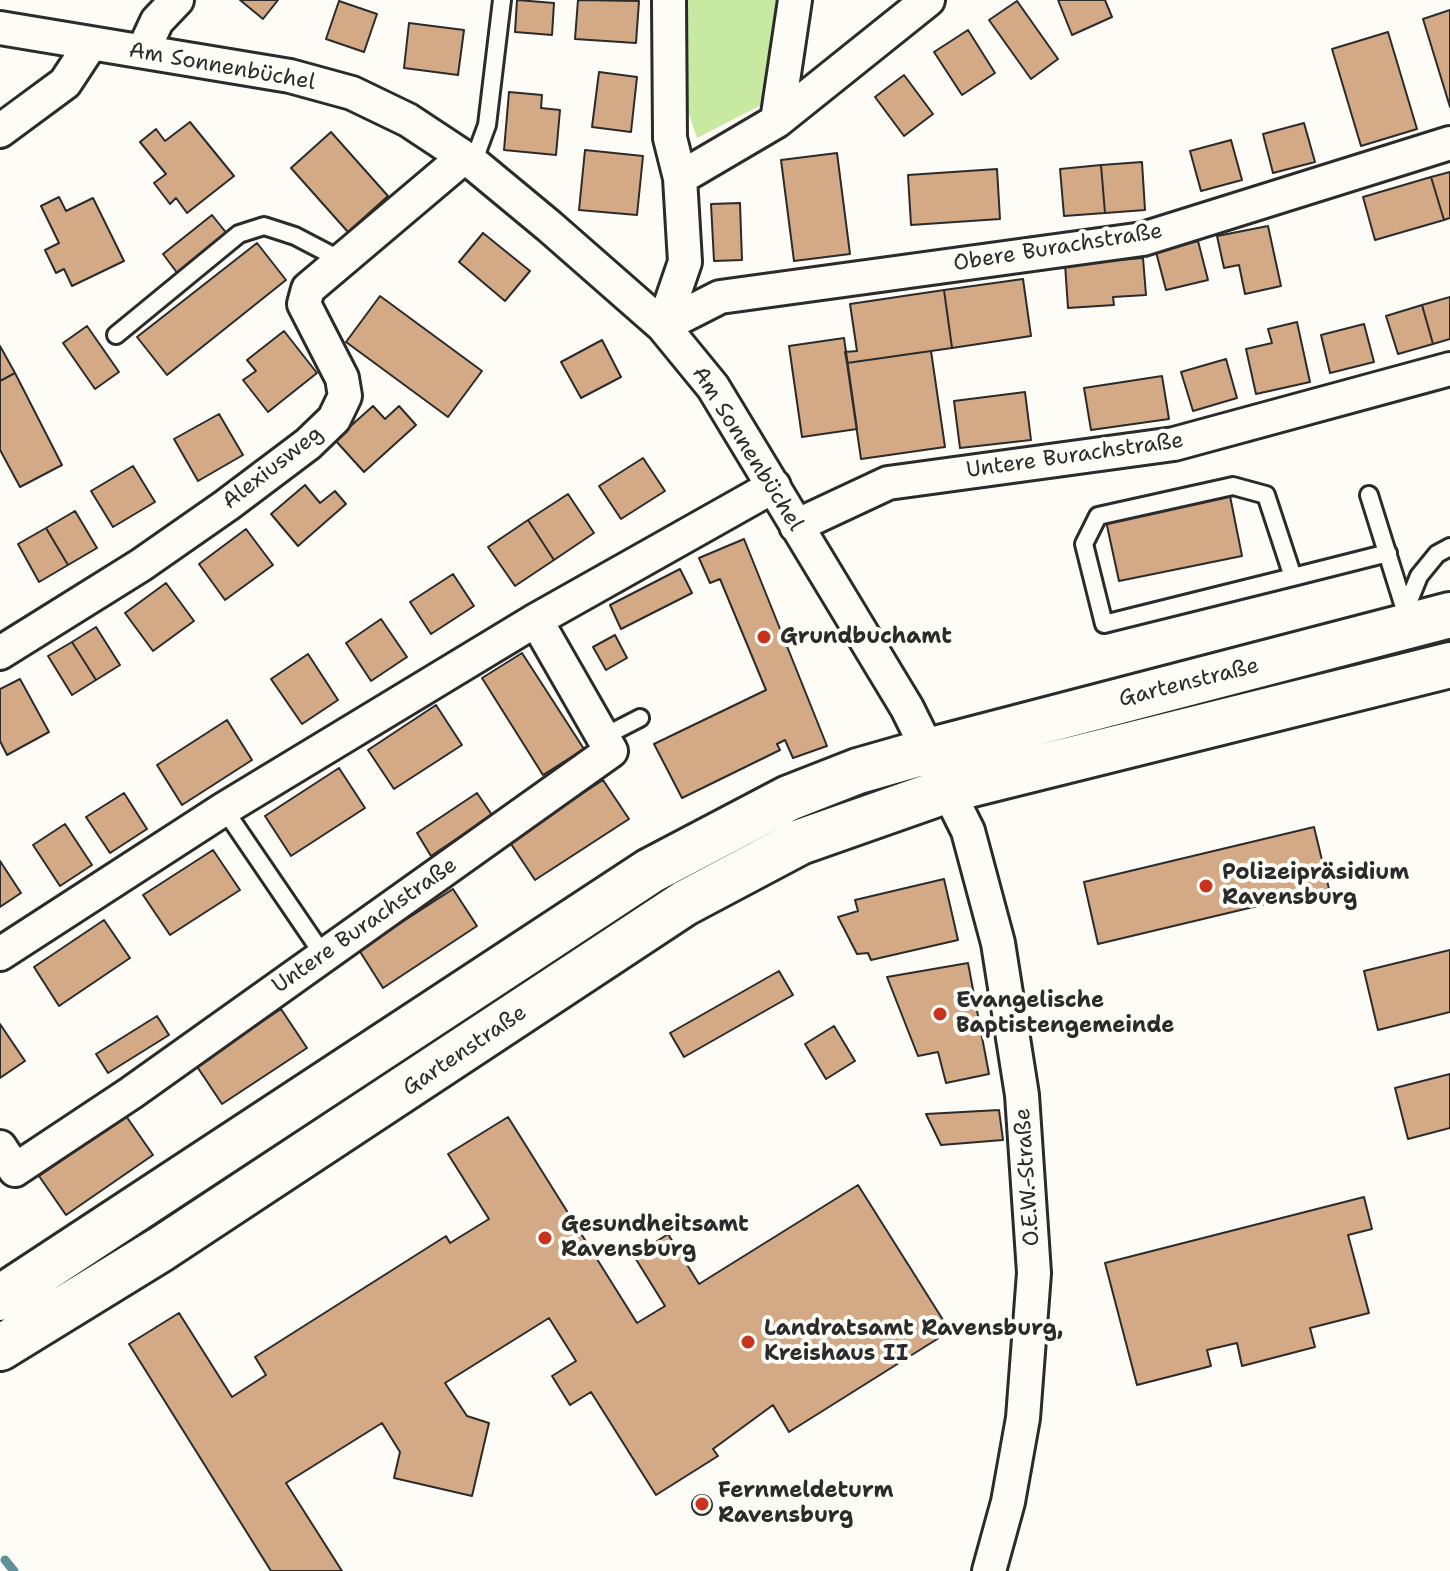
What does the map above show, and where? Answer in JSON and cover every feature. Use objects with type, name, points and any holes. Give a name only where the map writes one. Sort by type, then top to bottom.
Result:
[{"type":"main road","name":"Gartenstraße","points":[[0,1348],[161,1249],[490,1002],[650,871],[705,840],[803,793],[858,771],[1422,617]]},
{"type":"main road","name":"Gartenstraße","points":[[0,1298],[490,1002],[616,948],[710,890],[800,842],[948,790],[1450,665]]},
{"type":"street","points":[[143,51],[157,21],[177,0]]},
{"type":"street","points":[[663,326],[685,262],[680,178],[670,138],[669,0]]},
{"type":"street","points":[[777,121],[795,0]]},
{"type":"street","points":[[680,178],[777,121],[928,0]]},
{"type":"street","name":"Am Sonnenbüchel","points":[[0,28],[290,76],[352,93],[408,120],[468,160],[663,326],[713,387],[907,708],[928,751]]},
{"type":"street","points":[[0,131],[65,83],[90,45]]},
{"type":"street","name":"Obere Burachstraße","points":[[663,326],[720,297],[1143,239],[1450,143]]},
{"type":"street","name":"Alexiusweg","points":[[0,653],[141,565],[227,505],[308,444],[334,419],[345,396],[342,378],[304,304],[308,289],[468,160]]},
{"type":"street","name":"Untere Burachstraße","points":[[796,526],[888,483],[1174,444],[1450,369]]},
{"type":"street","points":[[0,954],[224,809],[536,620],[774,486]]},
{"type":"street","points":[[536,620],[603,737]]},
{"type":"street","name":"Untere Burachstraße","points":[[0,1147],[15,1170],[131,1093],[611,751],[603,737]]},
{"type":"street","points":[[928,751],[948,790]]},
{"type":"street","name":"O.E.W.-Straße","points":[[948,790],[968,831],[998,943],[1022,1095],[1030,1188],[1034,1273],[1029,1371],[1008,1502],[989,1571]]},
{"type":"lane","points":[[468,160],[487,125],[502,0]]},
{"type":"lane","points":[[116,335],[239,234],[264,226],[295,236],[341,260]]},
{"type":"lane","points":[[1293,577],[1266,495],[1233,486],[1098,516],[1084,544],[1104,624],[1293,577],[1388,553]]},
{"type":"lane","points":[[1369,495],[1388,553],[1422,617]]},
{"type":"lane","points":[[1422,617],[1419,576],[1437,554],[1450,547]]},
{"type":"lane","points":[[603,737],[640,718]]},
{"type":"lane","points":[[224,809],[324,956]]},
{"type":"green space","points":[[686,0],[776,0],[765,103],[697,138],[685,103]]},
{"type":"building","points":[[240,0],[278,0],[263,19]]},
{"type":"building","points":[[517,0],[554,3],[552,35],[515,32]]},
{"type":"building","points":[[578,0],[639,1],[636,43],[575,39]]},
{"type":"building","points":[[1058,0],[1105,0],[1112,17],[1072,35]]},
{"type":"building","points":[[339,1],[377,14],[364,52],[326,39]]},
{"type":"building","points":[[1017,1],[1058,59],[1031,79],[989,20]]},
{"type":"building","points":[[1450,10],[1450,107],[1423,19]]},
{"type":"building","points":[[409,23],[464,30],[458,75],[404,68]]},
{"type":"building","points":[[968,30],[995,73],[962,95],[934,52]]},
{"type":"building","points":[[1388,32],[1417,129],[1361,146],[1332,49]]},
{"type":"building","points":[[599,72],[637,77],[631,132],[592,127]]},
{"type":"building","points":[[904,75],[933,114],[904,136],[875,97]]},
{"type":"building","points":[[509,92],[542,95],[541,108],[560,110],[556,155],[504,150]]},
{"type":"building","points":[[190,122],[234,176],[187,213],[176,198],[170,204],[154,183],[166,174],[140,142],[156,129],[165,141]]},
{"type":"building","points":[[1304,123],[1315,162],[1273,173],[1263,134]]},
{"type":"building","points":[[331,132],[388,196],[348,232],[291,168]]},
{"type":"building","points":[[1231,140],[1242,180],[1201,191],[1190,151]]},
{"type":"building","points":[[585,150],[643,156],[637,215],[579,210]]},
{"type":"building","points":[[837,153],[850,254],[794,261],[781,160]]},
{"type":"building","points":[[1142,162],[1145,210],[1105,213],[1101,165]]},
{"type":"building","points":[[1101,165],[1105,213],[1064,216],[1060,169]]},
{"type":"building","points":[[997,169],[1000,219],[911,225],[908,175]]},
{"type":"building","points":[[1450,172],[1450,218],[1444,220],[1431,177]]},
{"type":"building","points":[[1431,177],[1444,220],[1375,240],[1363,197]]},
{"type":"building","points":[[59,197],[66,211],[93,198],[124,261],[72,286],[64,269],[56,273],[45,250],[59,243],[41,206]]},
{"type":"building","points":[[740,203],[742,260],[714,261],[711,204]]},
{"type":"building","points":[[212,215],[228,235],[178,274],[163,254]]},
{"type":"building","points":[[1268,226],[1281,286],[1245,294],[1239,265],[1224,268],[1217,236]]},
{"type":"building","points":[[483,233],[530,271],[505,301],[459,262]]},
{"type":"building","points":[[1198,241],[1208,280],[1166,290],[1156,252]]},
{"type":"building","points":[[257,243],[286,280],[167,375],[137,337]]},
{"type":"building","points":[[1143,258],[1146,295],[1113,297],[1114,305],[1068,308],[1065,264]]},
{"type":"building","points":[[1023,279],[1031,336],[952,348],[944,290]]},
{"type":"building","points":[[944,290],[952,348],[847,363],[845,352],[857,351],[850,304]]},
{"type":"building","points":[[380,296],[482,371],[448,417],[346,342]]},
{"type":"building","points":[[1450,297],[1450,339],[1433,344],[1422,305]]},
{"type":"building","points":[[1422,305],[1433,344],[1398,354],[1386,316]]},
{"type":"building","points":[[1297,322],[1310,382],[1256,394],[1246,349],[1272,343],[1268,329]]},
{"type":"building","points":[[1364,324],[1374,362],[1330,373],[1321,335]]},
{"type":"building","points":[[87,326],[119,372],[95,389],[63,343]]},
{"type":"building","points":[[284,331],[317,373],[268,412],[243,380],[256,371],[247,360]]},
{"type":"building","points":[[844,338],[857,429],[802,437],[789,346]]},
{"type":"building","points":[[602,340],[621,377],[581,398],[561,362]]},
{"type":"building","points":[[0,346],[15,373],[0,381]]},
{"type":"building","points":[[931,351],[945,447],[861,459],[847,363]]},
{"type":"building","points":[[1226,359],[1237,398],[1193,411],[1181,372]]},
{"type":"building","points":[[15,373],[62,465],[20,487],[0,450],[0,381]]},
{"type":"building","points":[[1162,376],[1169,419],[1091,430],[1084,388]]},
{"type":"building","points":[[1025,392],[1031,440],[960,448],[954,401]]},
{"type":"building","points":[[373,406],[385,419],[399,406],[416,425],[364,472],[335,440]]},
{"type":"building","points":[[219,414],[243,455],[198,481],[174,439]]},
{"type":"building","points":[[643,458],[665,491],[621,519],[599,486]]},
{"type":"building","points":[[133,466],[155,502],[113,527],[91,491]]},
{"type":"building","points":[[305,485],[320,503],[335,491],[346,504],[298,546],[271,514]]},
{"type":"building","points":[[568,494],[594,533],[554,560],[528,520]]},
{"type":"building","points":[[1230,496],[1242,556],[1119,581],[1106,521]]},
{"type":"building","points":[[75,511],[97,548],[68,565],[46,528]]},
{"type":"building","points":[[528,520],[554,560],[515,586],[488,547]]},
{"type":"building","points":[[46,528],[68,565],[39,582],[18,544]]},
{"type":"building","points":[[246,529],[273,565],[225,600],[199,564]]},
{"type":"building","name":"Grundbuchamt","points":[[744,539],[827,746],[793,758],[785,740],[777,744],[780,750],[682,798],[654,744],[766,690],[720,579],[710,583],[699,558]]},
{"type":"building","points":[[680,569],[692,593],[621,629],[610,605]]},
{"type":"building","points":[[453,574],[474,606],[431,634],[410,602]]},
{"type":"building","points":[[166,583],[194,621],[153,651],[125,613]]},
{"type":"building","points":[[381,619],[407,657],[371,681],[346,643]]},
{"type":"building","points":[[96,627],[120,665],[96,680],[72,642]]},
{"type":"building","points":[[615,635],[627,658],[606,670],[593,647]]},
{"type":"building","points":[[72,642],[96,680],[72,695],[48,656]]},
{"type":"building","points":[[522,653],[584,749],[543,775],[482,678]]},
{"type":"building","points":[[308,654],[338,700],[302,724],[271,679]]},
{"type":"building","points":[[20,679],[49,732],[7,755],[0,741],[0,689]]},
{"type":"building","points":[[436,705],[462,745],[394,789],[368,750]]},
{"type":"building","points":[[227,720],[252,760],[182,805],[157,765]]},
{"type":"building","points":[[339,768],[365,808],[291,856],[265,816]]},
{"type":"building","points":[[603,780],[629,819],[535,880],[509,841]]},
{"type":"building","points":[[124,793],[147,829],[110,853],[86,817]]},
{"type":"building","points":[[477,793],[492,815],[431,856],[417,833]]},
{"type":"building","points":[[65,824],[92,865],[60,886],[33,845]]},
{"type":"building","name":"Polizeipräsidium Ravensburg","points":[[1314,827],[1329,889],[1098,944],[1084,882]]},
{"type":"building","points":[[213,850],[240,890],[170,935],[143,895]]},
{"type":"building","points":[[0,861],[21,893],[0,907]]},
{"type":"building","points":[[944,879],[958,940],[871,960],[868,953],[857,954],[838,917],[858,911],[855,900]]},
{"type":"building","points":[[453,889],[477,926],[383,988],[359,950]]},
{"type":"building","points":[[104,920],[130,958],[59,1006],[34,967]]},
{"type":"building","points":[[1450,950],[1450,1012],[1378,1030],[1364,971]]},
{"type":"building","name":"Evangelische Baptistengemeinde","points":[[968,963],[989,1074],[946,1083],[938,1052],[918,1056],[887,977]]},
{"type":"building","points":[[779,971],[793,995],[684,1057],[670,1033]]},
{"type":"building","points":[[281,1009],[307,1048],[222,1104],[196,1065]]},
{"type":"building","points":[[157,1016],[169,1035],[108,1073],[96,1054]]},
{"type":"building","points":[[0,1024],[25,1061],[0,1078]]},
{"type":"building","points":[[834,1026],[855,1061],[826,1079],[805,1044]]},
{"type":"building","points":[[1450,1074],[1450,1128],[1408,1139],[1395,1088]]},
{"type":"building","points":[[999,1110],[1003,1140],[941,1145],[926,1114]]},
{"type":"building","points":[[126,1116],[153,1155],[66,1215],[39,1176]]},
{"type":"building","name":"Landratsamt Ravensburg, Kreishaus II","points":[[508,1117],[637,1323],[665,1306],[634,1256],[668,1234],[699,1284],[858,1185],[950,1331],[789,1432],[773,1405],[713,1449],[718,1456],[656,1495],[591,1392],[570,1405],[552,1376],[576,1361],[549,1318],[445,1383],[467,1416],[489,1423],[472,1496],[394,1478],[400,1452],[382,1423],[286,1483],[342,1571],[271,1571],[129,1344],[179,1313],[232,1397],[266,1375],[255,1357],[446,1236],[450,1243],[489,1219],[448,1154]]},
{"type":"building","points":[[1364,1197],[1372,1229],[1348,1235],[1369,1313],[1310,1328],[1315,1347],[1242,1366],[1237,1343],[1207,1350],[1211,1366],[1137,1385],[1105,1263]]},
{"type":"building","name":"Fernmeldeturm Ravensburg","points":[[702,1495],[709,1498],[712,1505],[709,1512],[702,1515],[695,1512],[692,1505],[695,1498]]},
{"type":"waterway","points":[[5,1560],[14,1571]]},
{"type":"place","name":"Grundbuchamt","points":[[764,637]]},
{"type":"place","name":"Polizeipräsidium Ravensburg","points":[[1206,886]]},
{"type":"place","name":"Evangelische Baptistengemeinde","points":[[940,1014]]},
{"type":"place","name":"Gesundheitsamt Ravensburg","points":[[545,1238]]},
{"type":"place","name":"Landratsamt Ravensburg, Kreishaus II","points":[[748,1342]]},
{"type":"place","name":"Fernmeldeturm Ravensburg","points":[[702,1504]]}]
